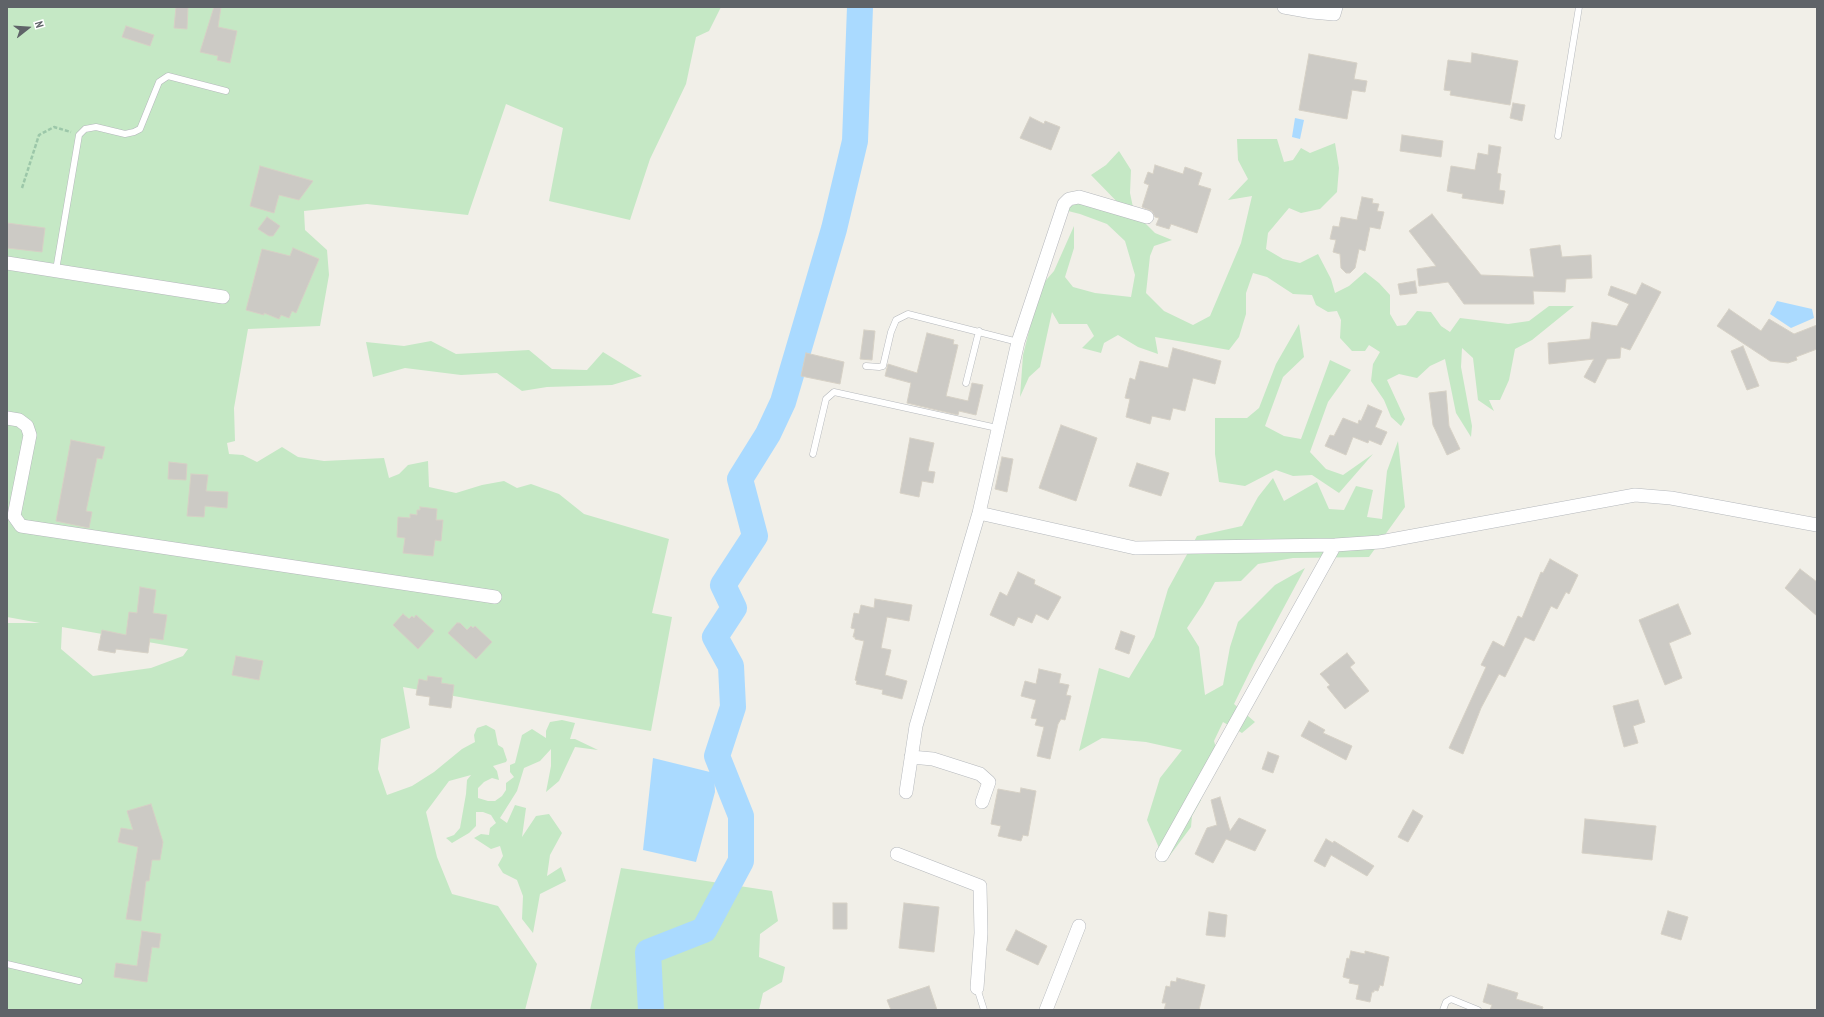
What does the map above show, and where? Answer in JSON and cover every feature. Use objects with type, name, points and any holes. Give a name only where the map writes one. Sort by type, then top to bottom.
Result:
[{"type":"street","points":[[1284,7],[1334,14],[1336,7]]},
{"type":"street","points":[[906,792],[916,726],[979,513],[997,428],[1018,342],[1064,204],[1069,199],[1079,197],[1148,217]]},
{"type":"street","points":[[7,263],[223,297]]},
{"type":"street","points":[[7,418],[19,420],[27,426],[30,434],[14,516],[21,526],[495,597]]},
{"type":"street","points":[[979,513],[1135,548],[1334,545],[1380,542],[1635,496],[1671,498],[1817,525]]},
{"type":"street","points":[[1162,855],[1334,545]]},
{"type":"street","points":[[911,757],[933,759],[980,774],[989,782],[982,802]]},
{"type":"street","points":[[897,854],[980,886],[981,933],[977,988]]},
{"type":"street","points":[[1046,1010],[1079,926]]},
{"type":"lane","points":[[1558,136],[1579,7]]},
{"type":"lane","points":[[56,270],[79,135],[85,129],[96,127],[125,134],[140,129],[159,82],[168,76],[226,91]]},
{"type":"lane","points":[[866,366],[883,366],[891,332],[896,320],[908,314],[1018,342]]},
{"type":"lane","points":[[966,383],[979,331]]},
{"type":"lane","points":[[813,454],[826,399],[834,392],[997,428]]},
{"type":"lane","points":[[7,964],[79,981]]},
{"type":"lane","points":[[977,988],[984,1010]]},
{"type":"lane","points":[[1443,1010],[1446,1002],[1451,1000],[1478,1010]]},
{"type":"path","points":[[22,188],[39,135],[54,127],[79,135]]},
{"type":"green space","points":[[7,7],[721,7],[709,31],[696,37],[686,84],[650,159],[630,220],[549,201],[563,128],[506,104],[468,215],[367,204],[304,211],[305,230],[327,250],[329,275],[320,326],[248,329],[234,408],[235,441],[227,443],[229,454],[243,455],[257,462],[282,447],[298,457],[324,461],[384,458],[389,478],[399,474],[408,465],[428,461],[429,487],[456,493],[482,485],[504,481],[517,488],[531,484],[559,494],[584,514],[669,539],[652,613],[672,617],[651,731],[403,687],[410,728],[381,739],[378,769],[387,795],[412,786],[434,772],[462,749],[475,742],[474,735],[477,728],[486,725],[495,730],[498,745],[503,748],[507,760],[506,762],[493,766],[497,771],[499,780],[492,778],[484,782],[478,788],[478,798],[488,801],[495,801],[502,796],[506,790],[506,783],[514,777],[510,772],[510,765],[515,763],[522,735],[532,729],[546,738],[546,731],[550,722],[562,720],[575,723],[570,739],[575,739],[598,750],[575,747],[559,781],[546,792],[551,766],[551,749],[540,761],[524,768],[517,791],[500,818],[507,823],[515,805],[526,808],[522,837],[536,816],[549,814],[562,833],[550,855],[547,876],[561,867],[566,881],[540,894],[533,933],[522,919],[523,896],[517,880],[503,873],[498,865],[503,856],[500,846],[491,849],[474,838],[481,834],[489,835],[490,828],[496,823],[491,815],[483,812],[476,812],[476,826],[469,833],[452,843],[446,838],[454,835],[460,828],[467,780],[471,775],[449,781],[426,812],[437,857],[452,894],[498,906],[537,964],[525,1010],[7,1010],[7,623],[40,623],[7,617]],"holes":[[[62,627],[188,649],[183,656],[151,668],[93,676],[61,649]]]},
{"type":"green space","points":[[1237,139],[1277,139],[1284,162],[1293,160],[1301,148],[1310,153],[1335,143],[1339,168],[1337,192],[1320,209],[1301,213],[1289,208],[1268,233],[1266,249],[1283,259],[1300,263],[1318,254],[1331,279],[1335,293],[1349,286],[1365,272],[1379,283],[1390,295],[1390,314],[1397,326],[1406,325],[1417,311],[1431,312],[1441,326],[1450,332],[1460,318],[1508,324],[1529,321],[1549,306],[1574,306],[1532,340],[1515,349],[1509,380],[1500,400],[1489,400],[1494,411],[1478,400],[1473,358],[1462,348],[1461,367],[1472,426],[1471,437],[1456,413],[1445,359],[1430,366],[1417,378],[1399,374],[1387,380],[1405,419],[1401,426],[1391,417],[1384,400],[1371,381],[1373,364],[1380,352],[1369,345],[1365,351],[1352,351],[1340,338],[1341,320],[1337,311],[1328,312],[1316,305],[1312,295],[1293,294],[1267,277],[1253,273],[1246,293],[1246,314],[1239,337],[1229,350],[1155,337],[1158,354],[1138,347],[1118,335],[1104,343],[1101,353],[1082,348],[1094,336],[1087,324],[1059,324],[1052,312],[1040,367],[1029,377],[1020,397],[1023,355],[1040,287],[1054,271],[1074,226],[1074,248],[1065,277],[1073,287],[1095,293],[1131,297],[1135,275],[1125,241],[1107,224],[1064,210],[1086,198],[1126,211],[1091,175],[1106,165],[1119,151],[1131,170],[1130,193],[1134,212],[1155,233],[1172,240],[1154,246],[1150,256],[1146,293],[1164,311],[1193,325],[1210,316],[1241,243],[1252,196],[1228,200],[1248,179],[1238,160]]},
{"type":"green space","points":[[1299,324],[1304,357],[1283,377],[1265,426],[1284,436],[1301,439],[1330,360],[1351,370],[1328,402],[1310,452],[1326,469],[1343,475],[1373,454],[1339,493],[1312,475],[1293,476],[1276,470],[1245,486],[1219,482],[1215,454],[1215,418],[1247,418],[1259,408],[1276,364]]},
{"type":"green space","points":[[431,341],[456,354],[529,350],[552,369],[587,370],[603,352],[642,376],[612,385],[547,387],[522,391],[497,373],[461,375],[405,368],[373,377],[366,342],[404,346]]},
{"type":"green space","points":[[1398,441],[1405,507],[1369,557],[1293,558],[1258,564],[1241,581],[1215,582],[1187,628],[1199,647],[1205,695],[1223,685],[1230,647],[1238,622],[1275,585],[1305,568],[1254,663],[1234,704],[1255,722],[1242,733],[1223,722],[1214,741],[1220,762],[1201,774],[1201,800],[1192,816],[1191,827],[1165,862],[1147,820],[1160,778],[1182,750],[1146,742],[1102,738],[1079,751],[1099,668],[1129,678],[1154,637],[1168,589],[1197,536],[1242,526],[1258,497],[1273,478],[1284,501],[1317,482],[1329,509],[1344,510],[1356,486],[1373,490],[1367,517],[1382,519],[1387,471]]},
{"type":"green space","points":[[621,868],[772,891],[778,921],[760,934],[759,957],[785,967],[782,982],[763,993],[759,1010],[590,1010]]},
{"type":"water","points":[[1295,118],[1304,120],[1300,139],[1292,137]]},
{"type":"water","points":[[1777,301],[1812,309],[1814,318],[1791,328],[1770,314]]},
{"type":"water","points":[[653,758],[714,773],[715,792],[696,862],[643,850]]},
{"type":"building","points":[[176,7],[188,7],[187,29],[174,28]]},
{"type":"building","points":[[214,7],[221,7],[218,27],[237,31],[230,63],[217,60],[218,56],[200,52]]},
{"type":"building","points":[[126,26],[154,35],[150,46],[122,37]]},
{"type":"building","points":[[1472,53],[1518,61],[1510,105],[1450,95],[1451,91],[1444,90],[1448,60],[1471,63]]},
{"type":"building","points":[[1309,54],[1357,63],[1354,79],[1367,81],[1365,92],[1352,90],[1347,119],[1299,110]]},
{"type":"building","points":[[1513,103],[1525,105],[1522,121],[1510,118]]},
{"type":"building","points":[[1030,117],[1044,124],[1045,121],[1060,127],[1051,150],[1020,138]]},
{"type":"building","points":[[1402,135],[1443,141],[1441,157],[1400,151]]},
{"type":"building","points":[[1489,145],[1501,147],[1497,173],[1501,174],[1499,190],[1505,191],[1503,204],[1462,198],[1463,194],[1447,191],[1451,166],[1475,170],[1478,153],[1488,155]]},
{"type":"building","points":[[1155,165],[1183,174],[1185,167],[1202,173],[1198,185],[1211,189],[1197,233],[1171,224],[1169,229],[1156,225],[1159,218],[1155,217],[1152,211],[1142,207],[1149,185],[1144,183],[1148,172],[1153,174]]},
{"type":"building","points":[[260,166],[313,181],[299,200],[279,195],[274,213],[250,206]]},
{"type":"building","points":[[1362,197],[1373,199],[1372,203],[1379,204],[1377,211],[1384,212],[1380,229],[1370,227],[1365,251],[1359,249],[1355,268],[1350,273],[1346,273],[1341,268],[1340,254],[1333,252],[1336,240],[1330,239],[1333,226],[1339,227],[1341,217],[1357,220]]},
{"type":"building","points":[[1432,214],[1481,275],[1534,277],[1530,249],[1560,245],[1562,257],[1591,255],[1592,278],[1566,279],[1565,292],[1533,291],[1534,304],[1464,304],[1448,282],[1419,286],[1417,269],[1436,266],[1409,231]]},
{"type":"building","points":[[267,217],[280,226],[273,236],[269,236],[258,229]]},
{"type":"building","points":[[7,223],[45,228],[42,252],[7,248]]},
{"type":"building","points":[[293,248],[319,259],[296,313],[292,311],[289,318],[281,315],[279,319],[264,313],[264,315],[246,310],[262,249],[290,256]]},
{"type":"building","points":[[1415,281],[1417,293],[1400,295],[1398,284]]},
{"type":"building","points":[[1642,283],[1661,292],[1630,350],[1621,347],[1620,358],[1607,359],[1595,383],[1584,377],[1594,359],[1549,364],[1548,343],[1590,339],[1592,322],[1617,326],[1629,304],[1608,295],[1611,286],[1636,295]]},
{"type":"building","points":[[1729,309],[1761,331],[1769,319],[1794,334],[1817,325],[1817,349],[1796,357],[1797,360],[1788,363],[1770,361],[1717,326]]},
{"type":"building","points":[[864,330],[875,331],[872,360],[860,359]]},
{"type":"building","points":[[927,333],[954,340],[953,344],[958,345],[946,396],[968,401],[972,383],[983,385],[976,415],[959,411],[958,415],[907,403],[911,383],[885,376],[888,364],[917,373]]},
{"type":"building","points":[[1743,346],[1759,386],[1747,390],[1731,351]]},
{"type":"building","points":[[1173,348],[1221,361],[1215,384],[1193,378],[1185,411],[1173,408],[1170,420],[1152,416],[1150,424],[1126,417],[1130,399],[1125,398],[1130,378],[1135,380],[1140,361],[1168,368]]},
{"type":"building","points":[[806,353],[844,362],[840,384],[801,376]]},
{"type":"building","points":[[1446,391],[1449,426],[1460,449],[1447,455],[1433,425],[1429,393]]},
{"type":"building","points":[[1368,405],[1382,411],[1375,427],[1387,432],[1381,445],[1369,440],[1368,443],[1353,437],[1346,455],[1325,446],[1330,435],[1334,436],[1343,418],[1358,424],[1359,420],[1361,421]]},
{"type":"building","points":[[1061,425],[1097,438],[1076,501],[1039,488]]},
{"type":"building","points":[[910,438],[934,443],[928,471],[935,472],[933,483],[922,481],[919,497],[900,493]]},
{"type":"building","points":[[71,440],[105,447],[102,459],[97,458],[86,511],[92,512],[89,528],[56,521]]},
{"type":"building","points":[[1002,457],[1013,459],[1007,492],[995,489]]},
{"type":"building","points":[[169,462],[187,464],[186,480],[168,479]]},
{"type":"building","points":[[1137,463],[1169,473],[1161,496],[1129,486]]},
{"type":"building","points":[[191,474],[208,475],[206,491],[228,492],[227,508],[205,506],[204,517],[187,516]]},
{"type":"building","points":[[420,507],[437,509],[436,520],[443,520],[441,541],[435,540],[433,556],[403,553],[405,538],[397,537],[398,517],[410,518],[410,514],[417,515],[417,510],[420,510]]},
{"type":"building","points":[[1550,559],[1578,575],[1569,594],[1566,592],[1557,609],[1551,606],[1534,641],[1525,637],[1505,677],[1499,674],[1481,708],[1463,754],[1449,748],[1486,667],[1481,665],[1493,641],[1504,647],[1518,616],[1522,618],[1541,572],[1543,573]]},
{"type":"building","points":[[1800,569],[1817,582],[1817,616],[1785,588]]},
{"type":"building","points":[[1018,572],[1035,580],[1034,584],[1061,597],[1048,620],[1036,614],[1032,623],[1018,617],[1014,626],[990,615],[1000,592],[1007,596]]},
{"type":"building","points":[[140,587],[156,590],[153,613],[167,615],[163,640],[150,638],[148,653],[116,649],[115,653],[98,650],[102,630],[126,635],[129,612],[137,613]]},
{"type":"building","points":[[875,599],[912,605],[909,621],[887,617],[881,648],[891,650],[885,675],[907,681],[902,699],[882,694],[883,690],[856,684],[857,681],[855,680],[864,641],[853,637],[855,629],[851,628],[854,613],[859,614],[861,605],[874,608]]},
{"type":"building","points":[[1678,604],[1691,634],[1669,643],[1682,678],[1665,685],[1639,620]]},
{"type":"building","points":[[403,614],[409,619],[412,616],[414,618],[416,615],[434,631],[418,649],[393,625]]},
{"type":"building","points":[[457,623],[460,623],[467,630],[471,626],[473,628],[475,626],[492,642],[476,659],[448,633]]},
{"type":"building","points":[[1121,631],[1135,636],[1129,654],[1115,649]]},
{"type":"building","points":[[1347,653],[1355,663],[1350,667],[1369,691],[1345,709],[1327,687],[1330,685],[1320,674]]},
{"type":"building","points":[[236,656],[263,661],[259,680],[232,675]]},
{"type":"building","points":[[1039,669],[1061,674],[1059,683],[1069,685],[1066,695],[1071,696],[1065,720],[1061,719],[1058,724],[1050,759],[1037,756],[1044,727],[1035,725],[1037,719],[1031,718],[1036,700],[1021,696],[1025,681],[1036,684]]},
{"type":"building","points":[[428,676],[442,678],[441,683],[454,685],[451,708],[429,705],[430,697],[416,695],[419,679],[427,681]]},
{"type":"building","points":[[1638,700],[1645,722],[1633,726],[1638,743],[1624,747],[1613,706]]},
{"type":"building","points":[[1309,721],[1325,730],[1323,733],[1352,746],[1346,760],[1301,736]]},
{"type":"building","points":[[1268,752],[1279,756],[1273,773],[1262,769]]},
{"type":"building","points":[[1021,788],[1036,791],[1028,836],[1023,835],[1021,841],[998,836],[1001,826],[991,824],[998,789],[1020,793]]},
{"type":"building","points":[[1220,797],[1230,831],[1239,818],[1266,830],[1255,851],[1226,839],[1213,863],[1195,854],[1207,828],[1217,825],[1211,800]]},
{"type":"building","points":[[151,804],[163,842],[160,860],[152,860],[149,881],[146,881],[141,921],[126,919],[138,847],[118,842],[121,828],[133,830],[127,811]]},
{"type":"building","points":[[1413,810],[1423,816],[1408,842],[1398,837]]},
{"type":"building","points":[[1585,819],[1656,826],[1652,860],[1582,853]]},
{"type":"building","points":[[1326,839],[1333,843],[1334,841],[1374,866],[1367,876],[1331,855],[1325,867],[1314,861]]},
{"type":"building","points":[[833,903],[847,903],[847,929],[833,929]]},
{"type":"building","points":[[904,903],[939,907],[934,952],[899,948]]},
{"type":"building","points":[[1668,911],[1688,917],[1681,940],[1661,934]]},
{"type":"building","points":[[1209,912],[1227,915],[1225,937],[1206,935]]},
{"type":"building","points":[[1016,930],[1047,946],[1038,965],[1006,950]]},
{"type":"building","points":[[142,931],[161,934],[159,948],[152,947],[147,982],[114,977],[116,963],[137,966]]},
{"type":"building","points":[[1351,951],[1365,954],[1365,951],[1389,957],[1383,986],[1380,985],[1378,991],[1374,990],[1374,992],[1372,992],[1370,1002],[1356,999],[1359,985],[1349,983],[1350,979],[1343,977],[1347,958],[1349,959]]},
{"type":"building","points":[[1177,978],[1205,985],[1199,1010],[1164,1010],[1166,1003],[1162,1003],[1166,986],[1170,987],[1171,981],[1176,982]]},
{"type":"building","points":[[1488,984],[1518,993],[1516,999],[1543,1007],[1542,1010],[1490,1010],[1492,1005],[1483,1002]]},
{"type":"building","points":[[929,986],[937,1010],[891,1010],[887,1000]]},
{"type":"waterway","points":[[651,1010],[648,952],[704,930],[741,861],[741,816],[717,756],[733,707],[731,666],[715,637],[734,608],[723,585],[755,536],[740,479],[768,434],[783,402],[834,229],[855,141],[860,7]]}]
